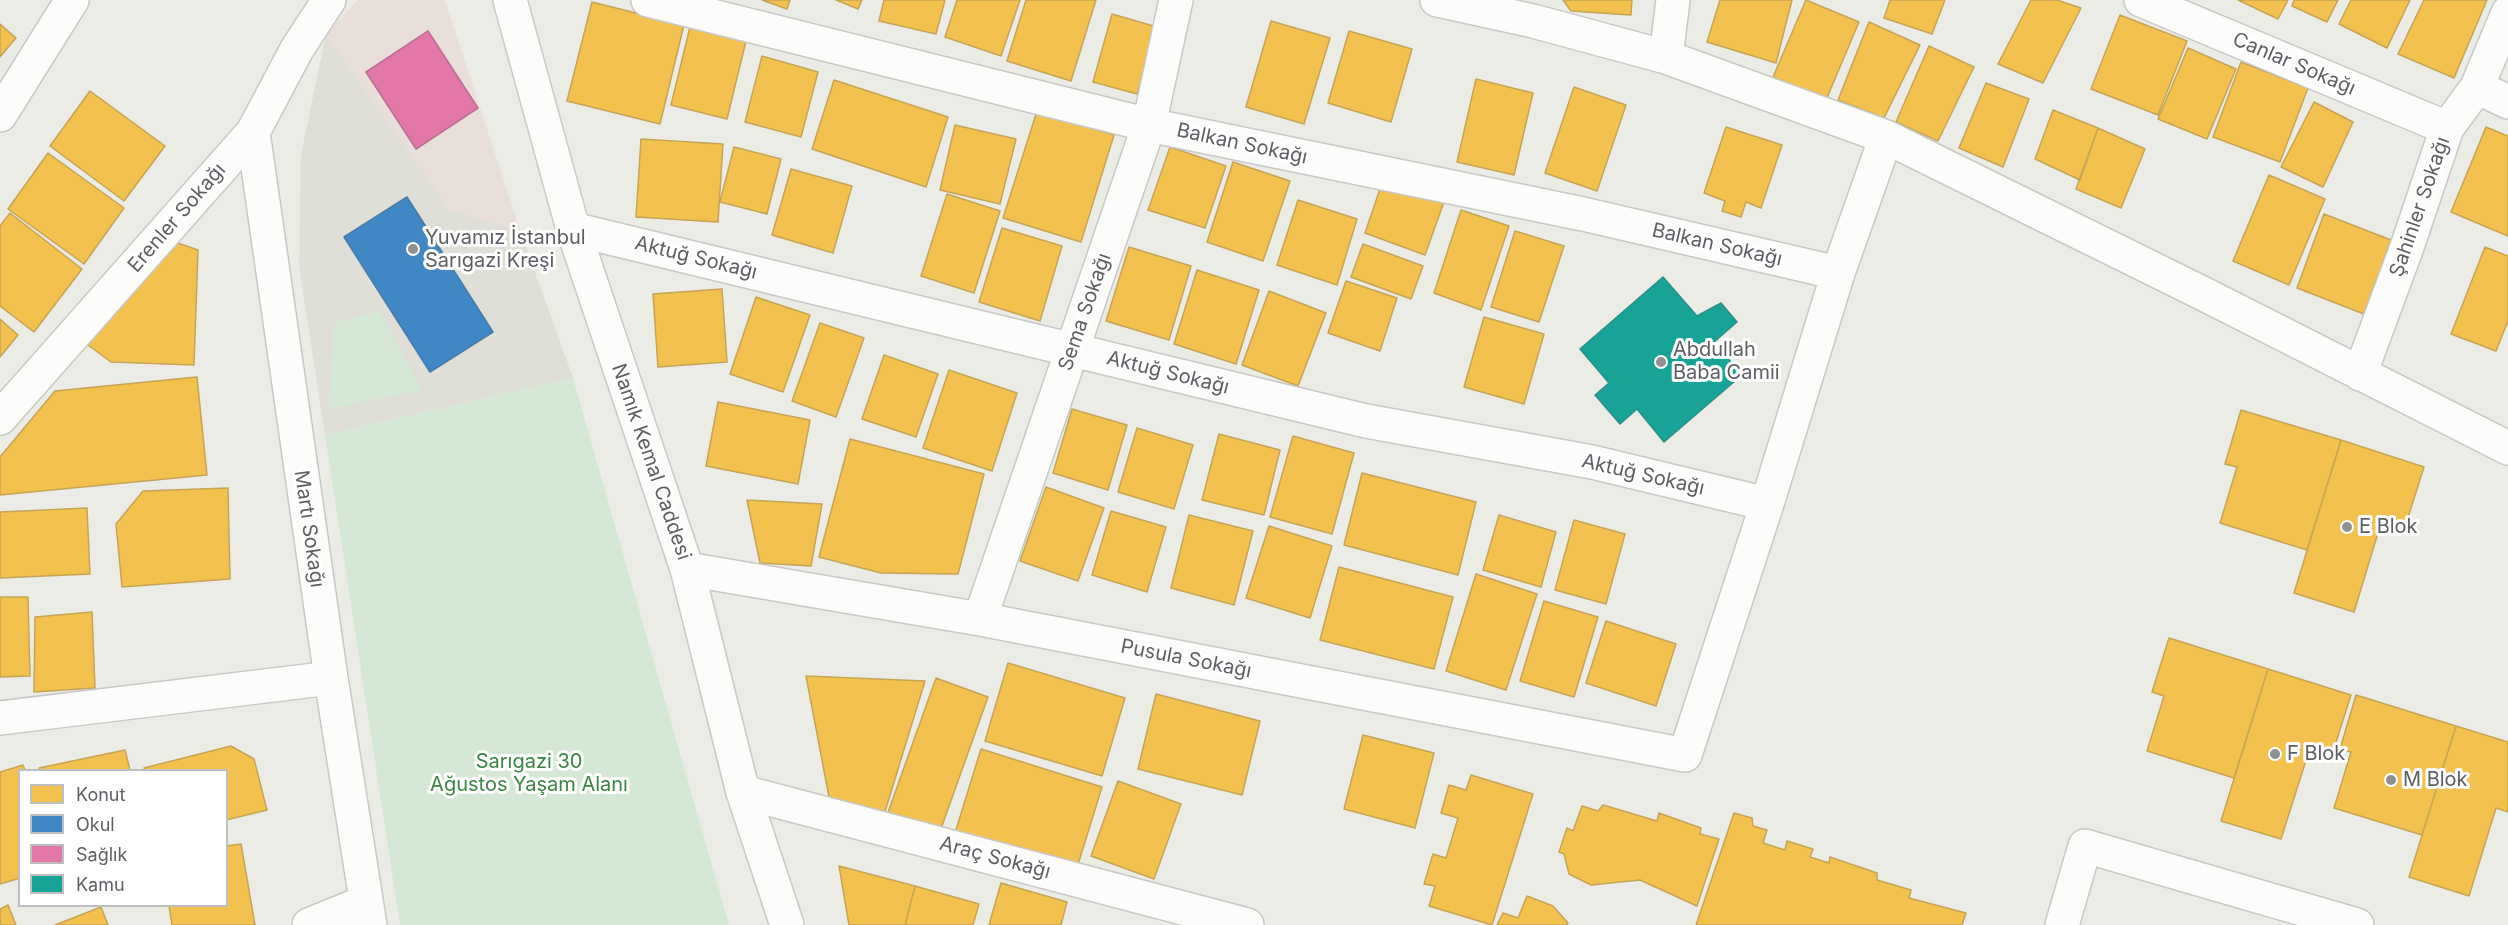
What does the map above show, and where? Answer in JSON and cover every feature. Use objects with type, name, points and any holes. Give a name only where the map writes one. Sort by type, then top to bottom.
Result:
[{"type":"street","points":[[0,115],[72,0]]},
{"type":"street","name":"Erenler Sokağı","points":[[0,418],[253,132],[297,49],[328,0]]},
{"type":"street","name":"Namık Kemal Caddesi","points":[[510,0],[573,229],[687,569],[743,792],[787,925]]},
{"type":"street","name":"Balkan Sokağı","points":[[648,0],[1149,125],[1571,212],[1838,273]]},
{"type":"street","name":"Sema Sokağı","points":[[980,620],[1149,125],[1176,0]]},
{"type":"street","points":[[1437,0],[1533,10],[1886,137],[2508,448]]},
{"type":"street","points":[[1666,57],[1673,0]]},
{"type":"street","name":"Canlar Sokağı","points":[[2141,0],[2447,128]]},
{"type":"street","name":"Şahinler Sokağı","points":[[2360,374],[2407,247],[2447,128],[2477,87],[2508,13]]},
{"type":"street","points":[[2477,87],[2508,102]]},
{"type":"street","name":"Martı Sokağı","points":[[253,132],[367,913]]},
{"type":"street","points":[[1767,504],[1838,273],[1886,137]]},
{"type":"street","name":"Aktuğ Sokağı","points":[[573,229],[1366,421],[1592,462],[1767,504]]},
{"type":"street","name":"Pusula Sokağı","points":[[687,569],[980,620],[1684,755],[1767,504]]},
{"type":"street","points":[[0,718],[331,678]]},
{"type":"street","name":"Araç Sokağı","points":[[743,792],[1246,925]]},
{"type":"street","points":[[2062,925],[2085,846],[2357,925]]},
{"type":"street","points":[[309,925],[367,913]]},
{"type":"shaded area","points":[[358,0],[445,0],[520,230],[450,210],[326,34]]},
{"type":"shaded area","name":"Yuvamız İstanbul Sarıgazi Kreşi","points":[[326,34],[450,210],[520,230],[573,378],[325,435],[299,267],[301,155]]},
{"type":"green space","points":[[379,311],[422,390],[329,409],[334,323]]},
{"type":"green space","name":"Sarıgazi 30 Ağustos Yaşam Alanı","points":[[573,378],[729,925],[400,925],[325,435]]},
{"type":"building: Konut","points":[[762,0],[790,0],[787,9]]},
{"type":"building: Konut","points":[[836,0],[862,0],[858,9]]},
{"type":"building: Konut","points":[[884,0],[945,0],[936,34],[879,21]]},
{"type":"building: Konut","points":[[957,0],[1020,0],[1001,56],[945,37]]},
{"type":"building: Konut","points":[[1026,0],[1096,0],[1071,81],[1007,61]]},
{"type":"building: Konut","points":[[1563,0],[1632,0],[1631,15],[1571,11]]},
{"type":"building: Konut","points":[[1720,0],[1792,0],[1776,63],[1707,42]]},
{"type":"building: Konut","points":[[1806,0],[1859,22],[1826,100],[1773,77]]},
{"type":"building: Konut","points":[[1890,0],[1945,0],[1932,34],[1884,18]]},
{"type":"building: Konut","points":[[2031,0],[2057,0],[2081,8],[2043,83],[1998,64]]},
{"type":"building: Konut","points":[[2238,0],[2288,0],[2278,19]]},
{"type":"building: Konut","points":[[2294,0],[2338,0],[2327,22],[2292,6]]},
{"type":"building: Konut","points":[[2351,0],[2410,0],[2387,48],[2339,24]]},
{"type":"building: Konut","points":[[2424,0],[2487,0],[2454,78],[2398,54]]},
{"type":"building: Konut","points":[[592,2],[684,25],[660,124],[567,101]]},
{"type":"building: Konut","points":[[1112,14],[1157,27],[1137,94],[1093,82]]},
{"type":"building: Konut","points":[[2120,15],[2187,41],[2158,115],[2091,89]]},
{"type":"building: Konut","points":[[1271,21],[1330,38],[1304,124],[1246,107]]},
{"type":"building: Konut","points":[[1869,22],[1920,45],[1884,118],[1838,100]]},
{"type":"building: Konut","points":[[0,24],[16,38],[0,57]]},
{"type":"building: Konut","points":[[690,27],[746,41],[727,119],[671,105]]},
{"type":"building: Konut","points":[[1349,31],[1412,49],[1391,122],[1328,103]]},
{"type":"building: Konut","points":[[1929,46],[1974,67],[1938,141],[1896,122]]},
{"type":"building: Konut","points":[[2188,48],[2236,69],[2207,139],[2158,119]]},
{"type":"building: Konut","points":[[762,56],[818,72],[801,137],[745,122]]},
{"type":"building: Konut","points":[[2241,62],[2308,88],[2280,162],[2213,137]]},
{"type":"building: Konut","points":[[1476,79],[1533,93],[1514,175],[1457,162]]},
{"type":"building: Konut","points":[[834,80],[948,117],[926,187],[812,149]]},
{"type":"building: Konut","points":[[1986,83],[2029,99],[2003,167],[1959,148]]},
{"type":"building: Konut","points":[[1574,87],[1626,105],[1597,191],[1545,173]]},
{"type":"building: Konut","points":[[90,91],[165,146],[124,201],[50,146]]},
{"type":"building: Konut","points":[[2314,102],[2353,122],[2323,187],[2281,167]]},
{"type":"building: Konut","points":[[2053,110],[2098,128],[2080,180],[2035,159]]},
{"type":"building: Konut","points":[[1037,111],[1114,135],[1081,242],[1003,218]]},
{"type":"building: Konut","points":[[955,125],[1016,139],[1000,204],[940,190]]},
{"type":"building: Konut","points":[[1726,127],[1782,145],[1761,208],[1746,202],[1741,217],[1722,211],[1725,201],[1704,193]]},
{"type":"building: Konut","points":[[2486,127],[2508,136],[2508,236],[2451,212]]},
{"type":"building: Konut","points":[[2098,128],[2145,149],[2121,208],[2076,189]]},
{"type":"building: Konut","points":[[641,139],[723,144],[718,222],[636,217]]},
{"type":"building: Konut","points":[[734,147],[781,159],[767,214],[720,202]]},
{"type":"building: Konut","points":[[1170,147],[1226,166],[1205,228],[1148,210]]},
{"type":"building: Konut","points":[[48,153],[124,208],[84,264],[8,209]]},
{"type":"building: Konut","points":[[1233,162],[1290,181],[1263,261],[1207,242]]},
{"type":"building: Konut","points":[[791,169],[852,186],[833,253],[772,235]]},
{"type":"building: Konut","points":[[2269,175],[2325,199],[2289,285],[2233,261]]},
{"type":"building: Konut","points":[[1383,180],[1444,202],[1425,255],[1365,233]]},
{"type":"building: Konut","points":[[947,194],[1000,211],[974,293],[921,276]]},
{"type":"building: Konut","points":[[1298,200],[1357,219],[1337,285],[1277,265]]},
{"type":"building: Konut","points":[[1461,210],[1509,226],[1481,310],[1434,293]]},
{"type":"building: Konut","points":[[10,213],[82,269],[34,332],[0,306],[0,226]]},
{"type":"building: Konut","points":[[2324,214],[2391,240],[2364,314],[2297,288]]},
{"type":"building: Konut","points":[[1002,228],[1062,246],[1040,321],[979,302]]},
{"type":"building: Konut","points":[[1515,231],[1564,246],[1539,322],[1491,307]]},
{"type":"building: Konut","points":[[166,239],[198,250],[194,365],[111,362],[88,345]]},
{"type":"building: Konut","points":[[1363,244],[1423,266],[1411,299],[1351,277]]},
{"type":"building: Konut","points":[[1129,247],[1191,266],[1169,340],[1106,321]]},
{"type":"building: Konut","points":[[2485,247],[2508,256],[2508,321],[2496,351],[2451,334]]},
{"type":"building: Konut","points":[[1197,270],[1259,290],[1236,364],[1174,344]]},
{"type":"building: Konut","points":[[1346,281],[1397,298],[1380,351],[1328,333]]},
{"type":"building: Konut","points":[[722,289],[727,362],[658,367],[653,294]]},
{"type":"building: Konut","points":[[1269,291],[1326,313],[1298,386],[1242,365]]},
{"type":"building: Konut","points":[[756,297],[810,315],[783,392],[730,374]]},
{"type":"building: Konut","points":[[1484,317],[1544,334],[1524,404],[1464,387]]},
{"type":"building: Konut","points":[[0,319],[18,335],[0,357]]},
{"type":"building: Konut","points":[[820,323],[864,338],[836,417],[792,401]]},
{"type":"building: Konut","points":[[884,355],[938,374],[916,437],[862,419]]},
{"type":"building: Konut","points":[[949,370],[1017,393],[992,471],[923,448]]},
{"type":"building: Konut","points":[[197,377],[207,475],[0,495],[0,457],[55,391]]},
{"type":"building: Konut","points":[[718,402],[810,420],[798,484],[706,466]]},
{"type":"building: Konut","points":[[1072,409],[1127,425],[1108,490],[1053,473]]},
{"type":"building: Konut","name":"E Blok","points":[[2241,410],[2341,440],[2307,550],[2220,523],[2237,467],[2225,464]]},
{"type":"building: Konut","points":[[1137,428],[1193,445],[1174,509],[1118,492]]},
{"type":"building: Konut","points":[[1219,434],[1280,450],[1264,515],[1202,500]]},
{"type":"building: Konut","points":[[1293,436],[1354,453],[1332,534],[1270,517]]},
{"type":"building: Konut","points":[[850,439],[984,474],[958,574],[881,573],[819,557]]},
{"type":"building: Konut","name":"E Blok","points":[[2341,440],[2424,467],[2404,530],[2381,523],[2354,612],[2294,593]]},
{"type":"building: Konut","points":[[1362,473],[1476,502],[1458,575],[1344,545]]},
{"type":"building: Konut","points":[[1046,487],[1104,508],[1078,581],[1020,561]]},
{"type":"building: Konut","points":[[228,488],[230,579],[122,587],[116,524],[143,491]]},
{"type":"building: Konut","points":[[747,500],[822,504],[811,566],[760,563]]},
{"type":"building: Konut","points":[[87,508],[90,574],[0,578],[0,512]]},
{"type":"building: Konut","points":[[1111,511],[1166,527],[1147,592],[1092,575]]},
{"type":"building: Konut","points":[[1189,515],[1253,531],[1234,605],[1171,588]]},
{"type":"building: Konut","points":[[1499,515],[1556,532],[1541,587],[1483,570]]},
{"type":"building: Konut","points":[[1574,520],[1625,534],[1606,604],[1555,590]]},
{"type":"building: Konut","points":[[1269,526],[1332,546],[1310,618],[1246,598]]},
{"type":"building: Konut","points":[[1339,567],[1453,597],[1434,669],[1320,640]]},
{"type":"building: Konut","points":[[1476,574],[1537,594],[1506,690],[1446,671]]},
{"type":"building: Konut","points":[[0,597],[28,597],[30,676],[0,677]]},
{"type":"building: Konut","points":[[1544,601],[1598,617],[1574,697],[1520,681]]},
{"type":"building: Konut","points":[[92,612],[95,688],[34,692],[35,617]]},
{"type":"building: Konut","points":[[1606,621],[1676,644],[1656,706],[1586,683]]},
{"type":"building: Konut","name":"F Blok","points":[[2169,638],[2268,669],[2234,778],[2147,751],[2164,696],[2152,692]]},
{"type":"building: Konut","points":[[1008,663],[1125,698],[1102,776],[985,741]]},
{"type":"building: Konut","name":"F Blok","points":[[2268,669],[2351,695],[2331,758],[2309,751],[2281,839],[2221,821]]},
{"type":"building: Konut","points":[[806,676],[925,681],[883,818],[830,802]]},
{"type":"building: Konut","points":[[936,678],[988,697],[938,837],[886,818]]},
{"type":"building: Konut","points":[[1156,694],[1260,721],[1242,795],[1138,769]]},
{"type":"building: Konut","name":"M Blok","points":[[2356,695],[2456,726],[2422,835],[2334,808],[2351,752],[2340,749]]},
{"type":"building: Konut","name":"M Blok","points":[[2456,726],[2508,742],[2508,812],[2496,808],[2469,896],[2409,877]]},
{"type":"building: Konut","points":[[1363,735],[1434,753],[1415,828],[1344,809]]},
{"type":"building: Konut","points":[[231,746],[254,759],[267,810],[228,820],[228,769],[144,768]]},
{"type":"building: Konut","points":[[981,749],[1102,787],[1076,871],[955,833]]},
{"type":"building: Konut","points":[[125,750],[130,769],[40,769]]},
{"type":"building: Konut","points":[[23,765],[25,769],[18,769],[18,879],[0,884],[0,772]]},
{"type":"building: Konut","points":[[1471,775],[1533,794],[1492,925],[1429,906],[1435,886],[1424,884],[1433,854],[1446,858],[1458,818],[1441,813],[1449,785],[1466,790]]},
{"type":"building: Konut","points":[[1118,781],[1181,804],[1154,879],[1091,856]]},
{"type":"building: Konut","points":[[1603,805],[1657,821],[1659,813],[1701,828],[1700,834],[1719,839],[1697,906],[1640,880],[1591,885],[1569,874],[1564,854],[1559,852],[1567,828],[1573,831],[1582,806],[1598,811]]},
{"type":"building: Konut","points":[[1734,813],[1752,818],[1753,826],[1767,830],[1763,843],[1785,850],[1787,841],[1813,849],[1810,857],[1829,863],[1830,857],[1877,873],[1877,880],[1911,890],[1909,898],[1966,913],[1962,925],[1696,925]]},
{"type":"building: Konut","points":[[241,844],[255,925],[172,925],[169,907],[228,907],[228,846]]},
{"type":"building: Konut","points":[[839,866],[915,886],[905,925],[849,925]]},
{"type":"building: Konut","points":[[1001,883],[1067,902],[1061,925],[989,925]]},
{"type":"building: Konut","points":[[915,886],[979,904],[973,925],[905,925]]},
{"type":"building: Konut","points":[[1527,896],[1553,906],[1568,923],[1566,925],[1497,925],[1503,913],[1518,918]]},
{"type":"building: Konut","points":[[8,905],[16,925],[0,925],[0,909]]},
{"type":"building: Konut","points":[[101,907],[108,925],[55,925]]},
{"type":"building: Okul","points":[[407,197],[493,332],[430,372],[344,237]]},
{"type":"building: Sağlık","points":[[428,31],[478,108],[416,149],[366,72]]},
{"type":"building: Kamu","name":"Abdullah Baba Camii","points":[[1663,277],[1697,316],[1721,303],[1737,322],[1714,342],[1742,375],[1664,442],[1637,409],[1620,424],[1595,395],[1609,383],[1580,349]]},
{"type":"place","name":"Yuvamız İstanbul Sarıgazi Kreşi","points":[[413,249]]},
{"type":"place","name":"Abdullah Baba Camii","points":[[1661,362]]},
{"type":"place","name":"E Blok","points":[[2347,527]]},
{"type":"place","name":"F Blok","points":[[2275,754]]},
{"type":"place","name":"M Blok","points":[[2391,780]]}]
